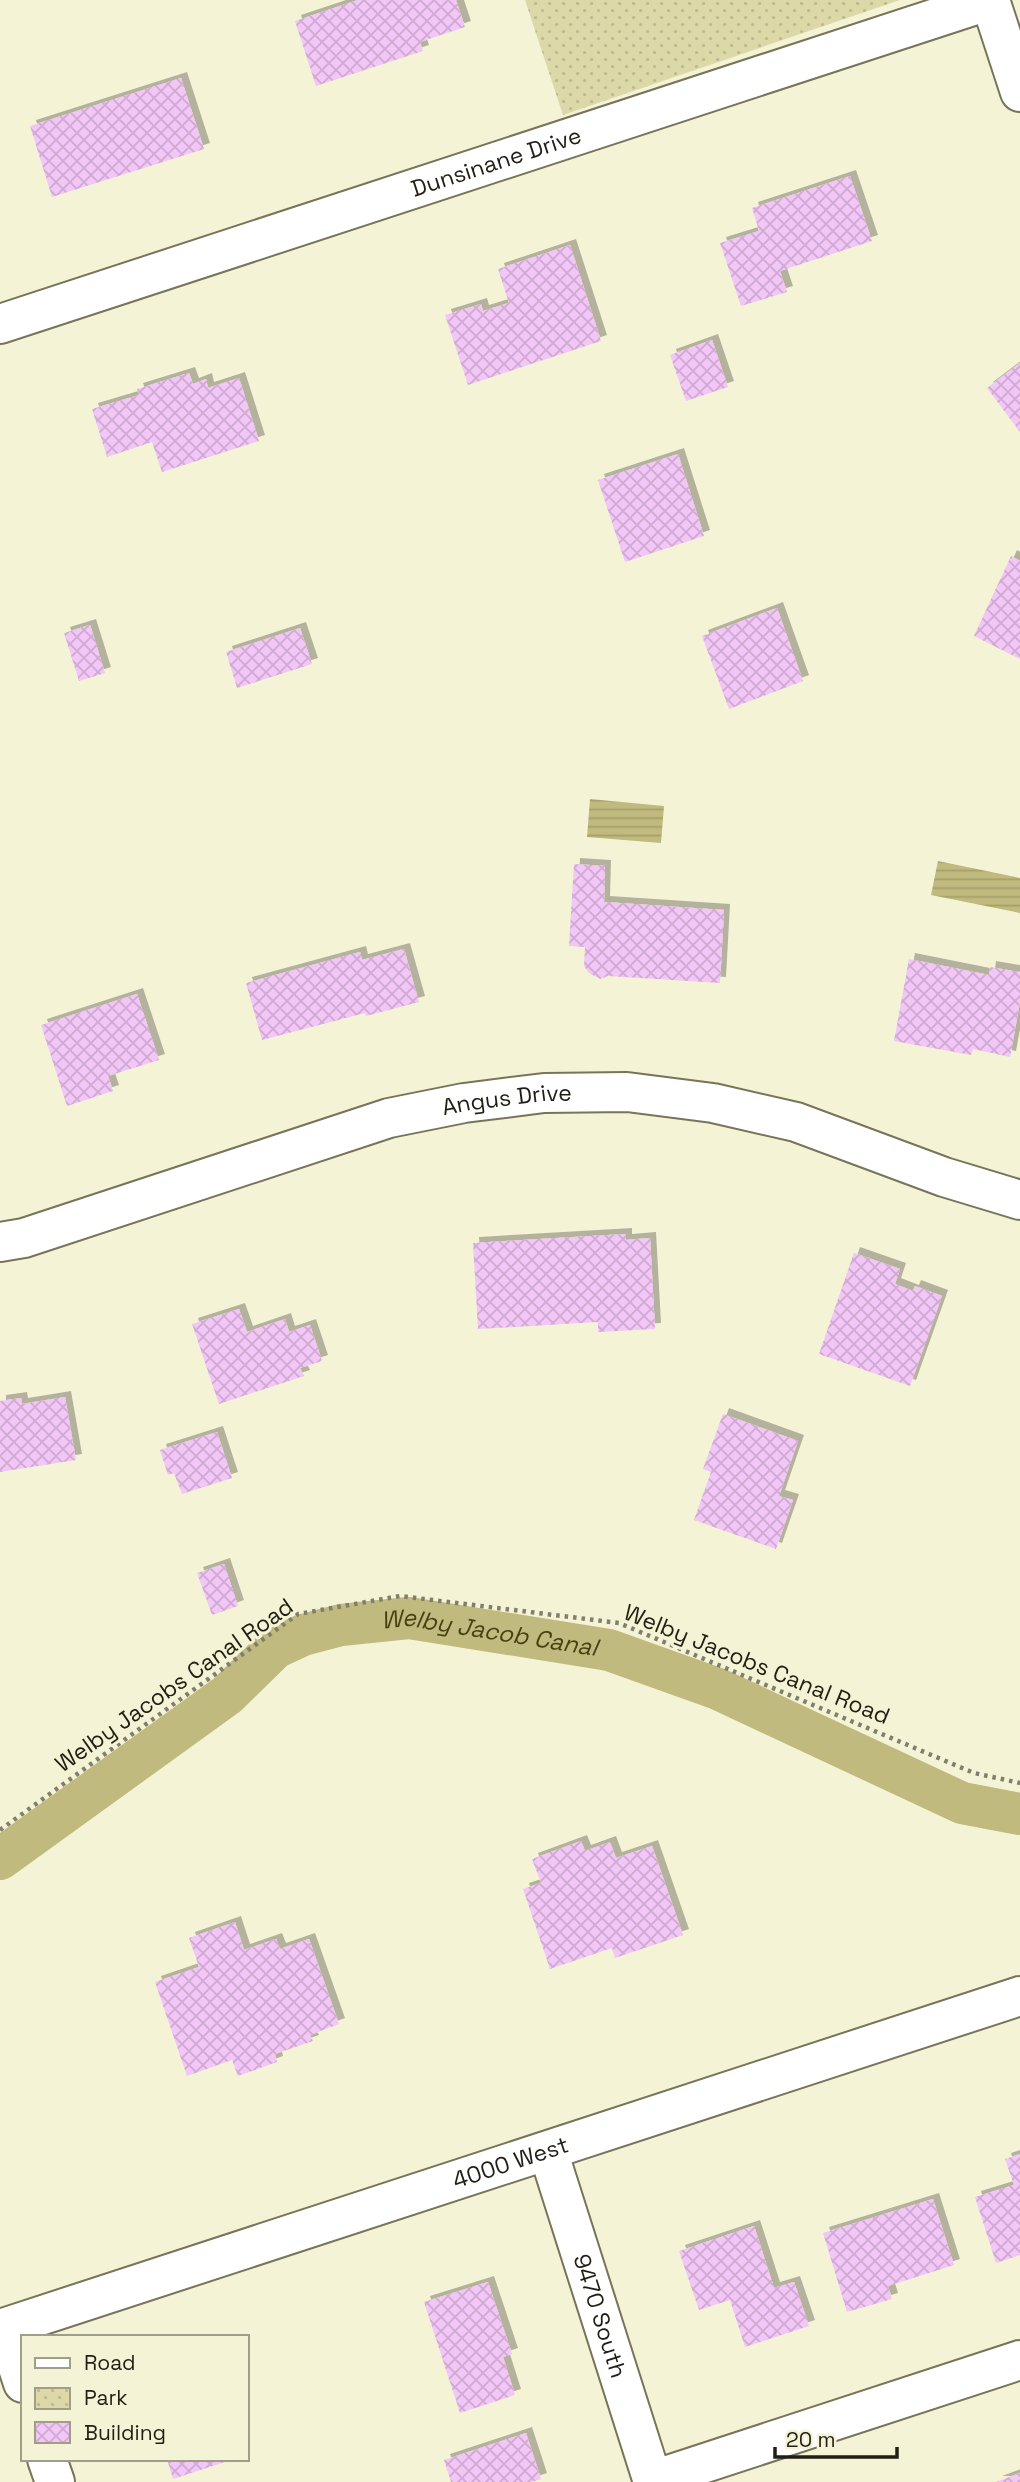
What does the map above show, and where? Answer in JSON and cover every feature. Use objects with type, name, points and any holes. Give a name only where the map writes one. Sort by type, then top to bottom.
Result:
[{"type":"street","points":[[991,0],[1020,92]]},
{"type":"street","name":"Dunsinane Drive","points":[[0,324],[991,0]]},
{"type":"street","name":"Angus Drive","points":[[0,1242],[24,1238],[389,1118],[464,1103],[544,1093],[628,1093],[737,1108],[796,1122],[944,1177],[1020,1199]]},
{"type":"street","name":"4000 West","points":[[3,2329],[1020,1996]]},
{"type":"street","name":"9470 South","points":[[548,2151],[653,2481]]},
{"type":"street","points":[[3,2329],[21,2378]]},
{"type":"street","points":[[653,2481],[1020,2360]]},
{"type":"street","points":[[48,2461],[55,2482]]},
{"type":"path","name":"Welby Jacobs Canal Road","points":[[0,1830],[298,1614],[400,1596],[619,1623],[974,1773],[1020,1783]]},
{"type":"green space","points":[[525,0],[900,0],[563,115]]},
{"type":"shaded area","points":[[590,799],[664,806],[661,843],[587,837]]},
{"type":"shaded area","points":[[938,861],[1020,878],[1020,913],[931,895]]},
{"type":"building","points":[[358,0],[456,0],[465,27],[420,42],[423,51],[316,86],[295,21]]},
{"type":"building","points":[[181,78],[204,149],[52,197],[30,126]]},
{"type":"building","points":[[850,176],[872,241],[780,271],[787,292],[741,306],[720,243],[759,231],[752,208]]},
{"type":"building","points":[[570,245],[601,341],[468,385],[445,315],[481,304],[483,311],[509,303],[498,269]]},
{"type":"building","points":[[712,340],[728,387],[686,401],[670,355]]},
{"type":"building","points":[[1020,363],[1020,432],[987,388]]},
{"type":"building","points":[[189,373],[193,384],[206,379],[208,388],[239,378],[259,441],[162,472],[152,442],[107,457],[92,409],[139,395],[137,389]]},
{"type":"building","points":[[678,454],[704,536],[625,562],[598,480]]},
{"type":"building","points":[[1011,556],[1020,561],[1020,659],[974,636]]},
{"type":"building","points":[[777,608],[803,681],[729,709],[702,636]]},
{"type":"building","points":[[90,625],[105,673],[79,681],[64,633]]},
{"type":"building","points":[[300,628],[312,664],[237,688],[226,652]]},
{"type":"building","points":[[574,864],[605,866],[604,902],[724,910],[720,983],[608,976],[600,979],[589,973],[584,966],[585,947],[569,946]]},
{"type":"building","points":[[404,949],[419,1002],[262,1040],[246,983],[360,952],[362,960]]},
{"type":"building","points":[[909,959],[989,975],[990,967],[1020,972],[1020,1002],[1010,1057],[973,1049],[971,1055],[894,1041]]},
{"type":"building","points":[[137,994],[159,1060],[108,1076],[113,1091],[67,1106],[41,1025]]},
{"type":"building","points":[[626,1234],[626,1240],[650,1238],[655,1329],[598,1332],[598,1322],[478,1329],[473,1243]]},
{"type":"building","points":[[854,1253],[900,1269],[895,1284],[913,1291],[915,1286],[942,1296],[910,1386],[819,1354]]},
{"type":"building","points":[[239,1309],[247,1332],[285,1319],[289,1332],[310,1325],[322,1361],[300,1368],[304,1376],[219,1404],[192,1324]]},
{"type":"building","points":[[65,1397],[76,1460],[0,1472],[0,1401],[21,1398],[22,1404]]},
{"type":"building","points":[[723,1414],[798,1441],[779,1496],[793,1500],[776,1549],[694,1520],[711,1472],[703,1469]]},
{"type":"building","points":[[217,1432],[232,1478],[182,1494],[174,1473],[168,1475],[160,1450]]},
{"type":"building","points":[[224,1564],[238,1606],[212,1615],[197,1573]]},
{"type":"building","points":[[581,1841],[585,1851],[610,1842],[616,1858],[652,1846],[683,1935],[615,1958],[612,1948],[550,1969],[523,1889],[541,1883],[532,1859]]},
{"type":"building","points":[[235,1922],[244,1950],[276,1939],[280,1949],[309,1939],[339,2024],[310,2035],[313,2041],[275,2054],[277,2062],[238,2076],[232,2060],[187,2076],[155,1982],[199,1967],[189,1938]]},
{"type":"building","points":[[1020,2154],[1020,2255],[996,2263],[975,2197],[1014,2185],[1005,2159]]},
{"type":"building","points":[[933,2199],[954,2265],[888,2286],[892,2299],[847,2312],[823,2233]]},
{"type":"building","points":[[754,2226],[774,2288],[794,2282],[809,2326],[745,2347],[730,2300],[699,2310],[679,2251]]},
{"type":"building","points":[[488,2282],[512,2354],[503,2357],[515,2395],[460,2413],[424,2302]]},
{"type":"building","points":[[526,2433],[541,2479],[532,2482],[451,2482],[444,2460]]},
{"type":"building","points":[[168,2461],[228,2461],[173,2479]]},
{"type":"building","points":[[1020,2473],[1020,2482],[996,2482]]},
{"type":"waterway","name":"Welby Jacob Canal","points":[[0,1859],[227,1695],[275,1648],[303,1635],[341,1625],[409,1618],[609,1650],[718,1689],[962,1803],[1020,1814]]}]
